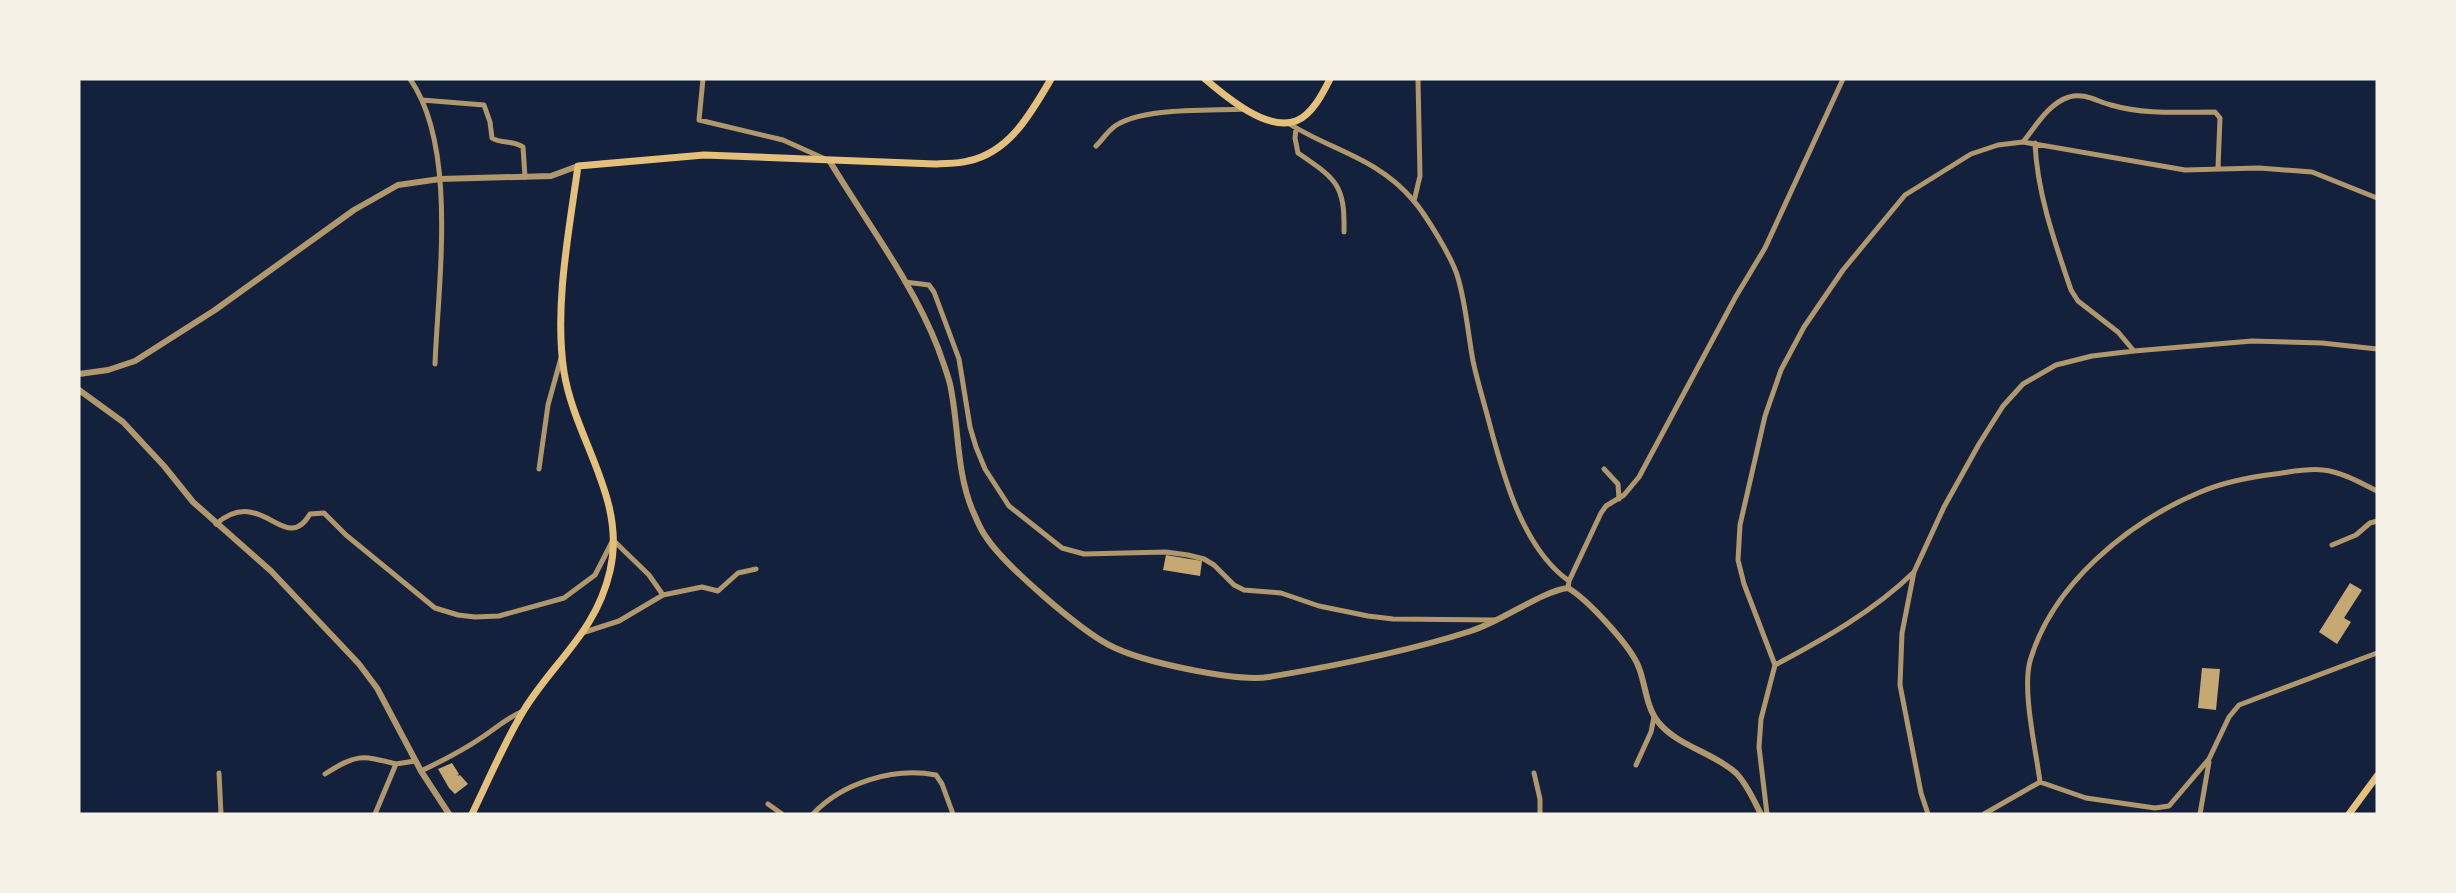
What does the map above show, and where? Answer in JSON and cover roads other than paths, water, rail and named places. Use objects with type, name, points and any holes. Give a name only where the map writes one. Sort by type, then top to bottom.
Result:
[{"type":"main road","points":[[472,814],[524,710],[585,632],[601,600],[611,571],[613,540],[607,495],[569,390],[562,355],[563,300],[578,166],[705,155],[935,164],[967,162],[1003,145],[1016,133],[1051,79]]},
{"type":"main road","points":[[1205,79],[1245,109],[1274,121],[1287,122],[1297,120],[1307,113],[1330,79]]},
{"type":"main road","points":[[2349,814],[2377,776]]},
{"type":"street","points":[[410,79],[422,100],[430,126],[440,179],[442,202],[435,364]]},
{"type":"street","points":[[703,79],[699,120],[783,140],[829,160],[922,313],[950,383],[971,507],[986,538],[1006,561],[1106,644],[1146,658],[1234,678],[1267,677],[1472,631],[1568,584],[1601,513],[1606,506],[1619,499],[1639,477],[1734,298],[1765,248],[1843,79]]},
{"type":"street","points":[[1414,201],[1420,176],[1418,79]]},
{"type":"street","points":[[2023,142],[2045,114],[2061,100],[2071,96],[2080,95],[2112,106],[2140,111],[2215,112],[2220,118],[2218,168]]},
{"type":"street","points":[[422,100],[484,106],[488,112],[492,138],[519,143],[523,147],[525,177]]},
{"type":"street","points":[[1096,146],[1113,127],[1130,118],[1245,109]]},
{"type":"street","points":[[1287,122],[1353,154],[1391,179],[1414,201],[1458,276],[1474,366],[1504,477],[1539,551],[1628,648],[1640,671],[1654,717],[1668,732],[1726,765],[1738,776],[1761,814]]},
{"type":"street","points":[[1296,128],[1298,153],[1322,168],[1341,192],[1344,232]]},
{"type":"street","points":[[1767,814],[1759,747],[1761,719],[1775,665],[1744,584],[1738,560],[1743,512],[1765,416],[1781,370],[1804,327],[1843,270],[1905,195],[1971,154],[1998,145],[2023,142],[2185,170],[2259,168],[2312,172],[2377,198]]},
{"type":"street","points":[[2035,143],[2036,170],[2043,200],[2071,290],[2078,301],[2118,332],[2134,351]]},
{"type":"street","points":[[79,374],[108,370],[135,361],[215,310],[378,195],[405,183],[440,179],[551,176],[578,166]]},
{"type":"street","points":[[905,282],[929,285],[934,292],[959,359],[976,447],[997,491],[1009,506],[1062,548],[1084,554],[1166,552],[1188,555],[1214,565],[1234,585],[1244,590],[1281,593],[1319,606],[1368,616],[1392,619],[1499,620]]},
{"type":"street","points":[[1928,814],[1921,793],[1900,685],[1902,633],[1914,572],[1944,507],[1979,444],[2003,406],[2023,384],[2056,365],[2092,356],[2134,351],[2252,341],[2322,343],[2377,349]]},
{"type":"street","points":[[539,469],[548,405],[562,355]]},
{"type":"street","points":[[79,390],[128,428],[193,502],[271,571],[359,664],[377,688],[415,761],[449,814]]},
{"type":"street","points":[[1604,469],[1618,484],[1619,499]]},
{"type":"street","points":[[2040,782],[2026,686],[2030,661],[2051,615],[2074,581],[2097,558],[2128,533],[2199,492],[2249,479],[2295,471],[2323,470],[2344,475],[2377,491]]},
{"type":"street","points":[[216,524],[232,512],[245,510],[255,511],[283,527],[298,528],[310,514],[324,513],[346,535],[435,608],[458,615],[499,616],[564,598],[595,575],[613,540],[649,575],[663,595]]},
{"type":"street","points":[[2332,545],[2356,535],[2377,521]]},
{"type":"street","points":[[585,632],[619,621],[663,595],[702,587],[718,591],[738,573],[756,569]]},
{"type":"street","points":[[1775,665],[1838,630],[1914,572]]},
{"type":"street","points":[[2040,782],[2086,799],[2155,808],[2169,806],[2209,759],[2229,717],[2239,705],[2377,653]]},
{"type":"street","points":[[421,771],[456,754],[509,717],[524,710]]},
{"type":"street","points":[[1636,765],[1651,732],[1654,717]]},
{"type":"street","points":[[325,774],[342,762],[362,757],[396,764],[415,761]]},
{"type":"street","points":[[2200,814],[2209,759]]},
{"type":"street","points":[[375,814],[396,764]]},
{"type":"street","points":[[219,773],[221,814]]},
{"type":"street","points":[[813,814],[850,786],[890,776],[922,773],[936,775],[953,814]]},
{"type":"street","points":[[1534,773],[1540,799],[1540,814]]},
{"type":"street","points":[[1984,814],[2040,782]]},
{"type":"street","points":[[768,804],[782,814]]}]
